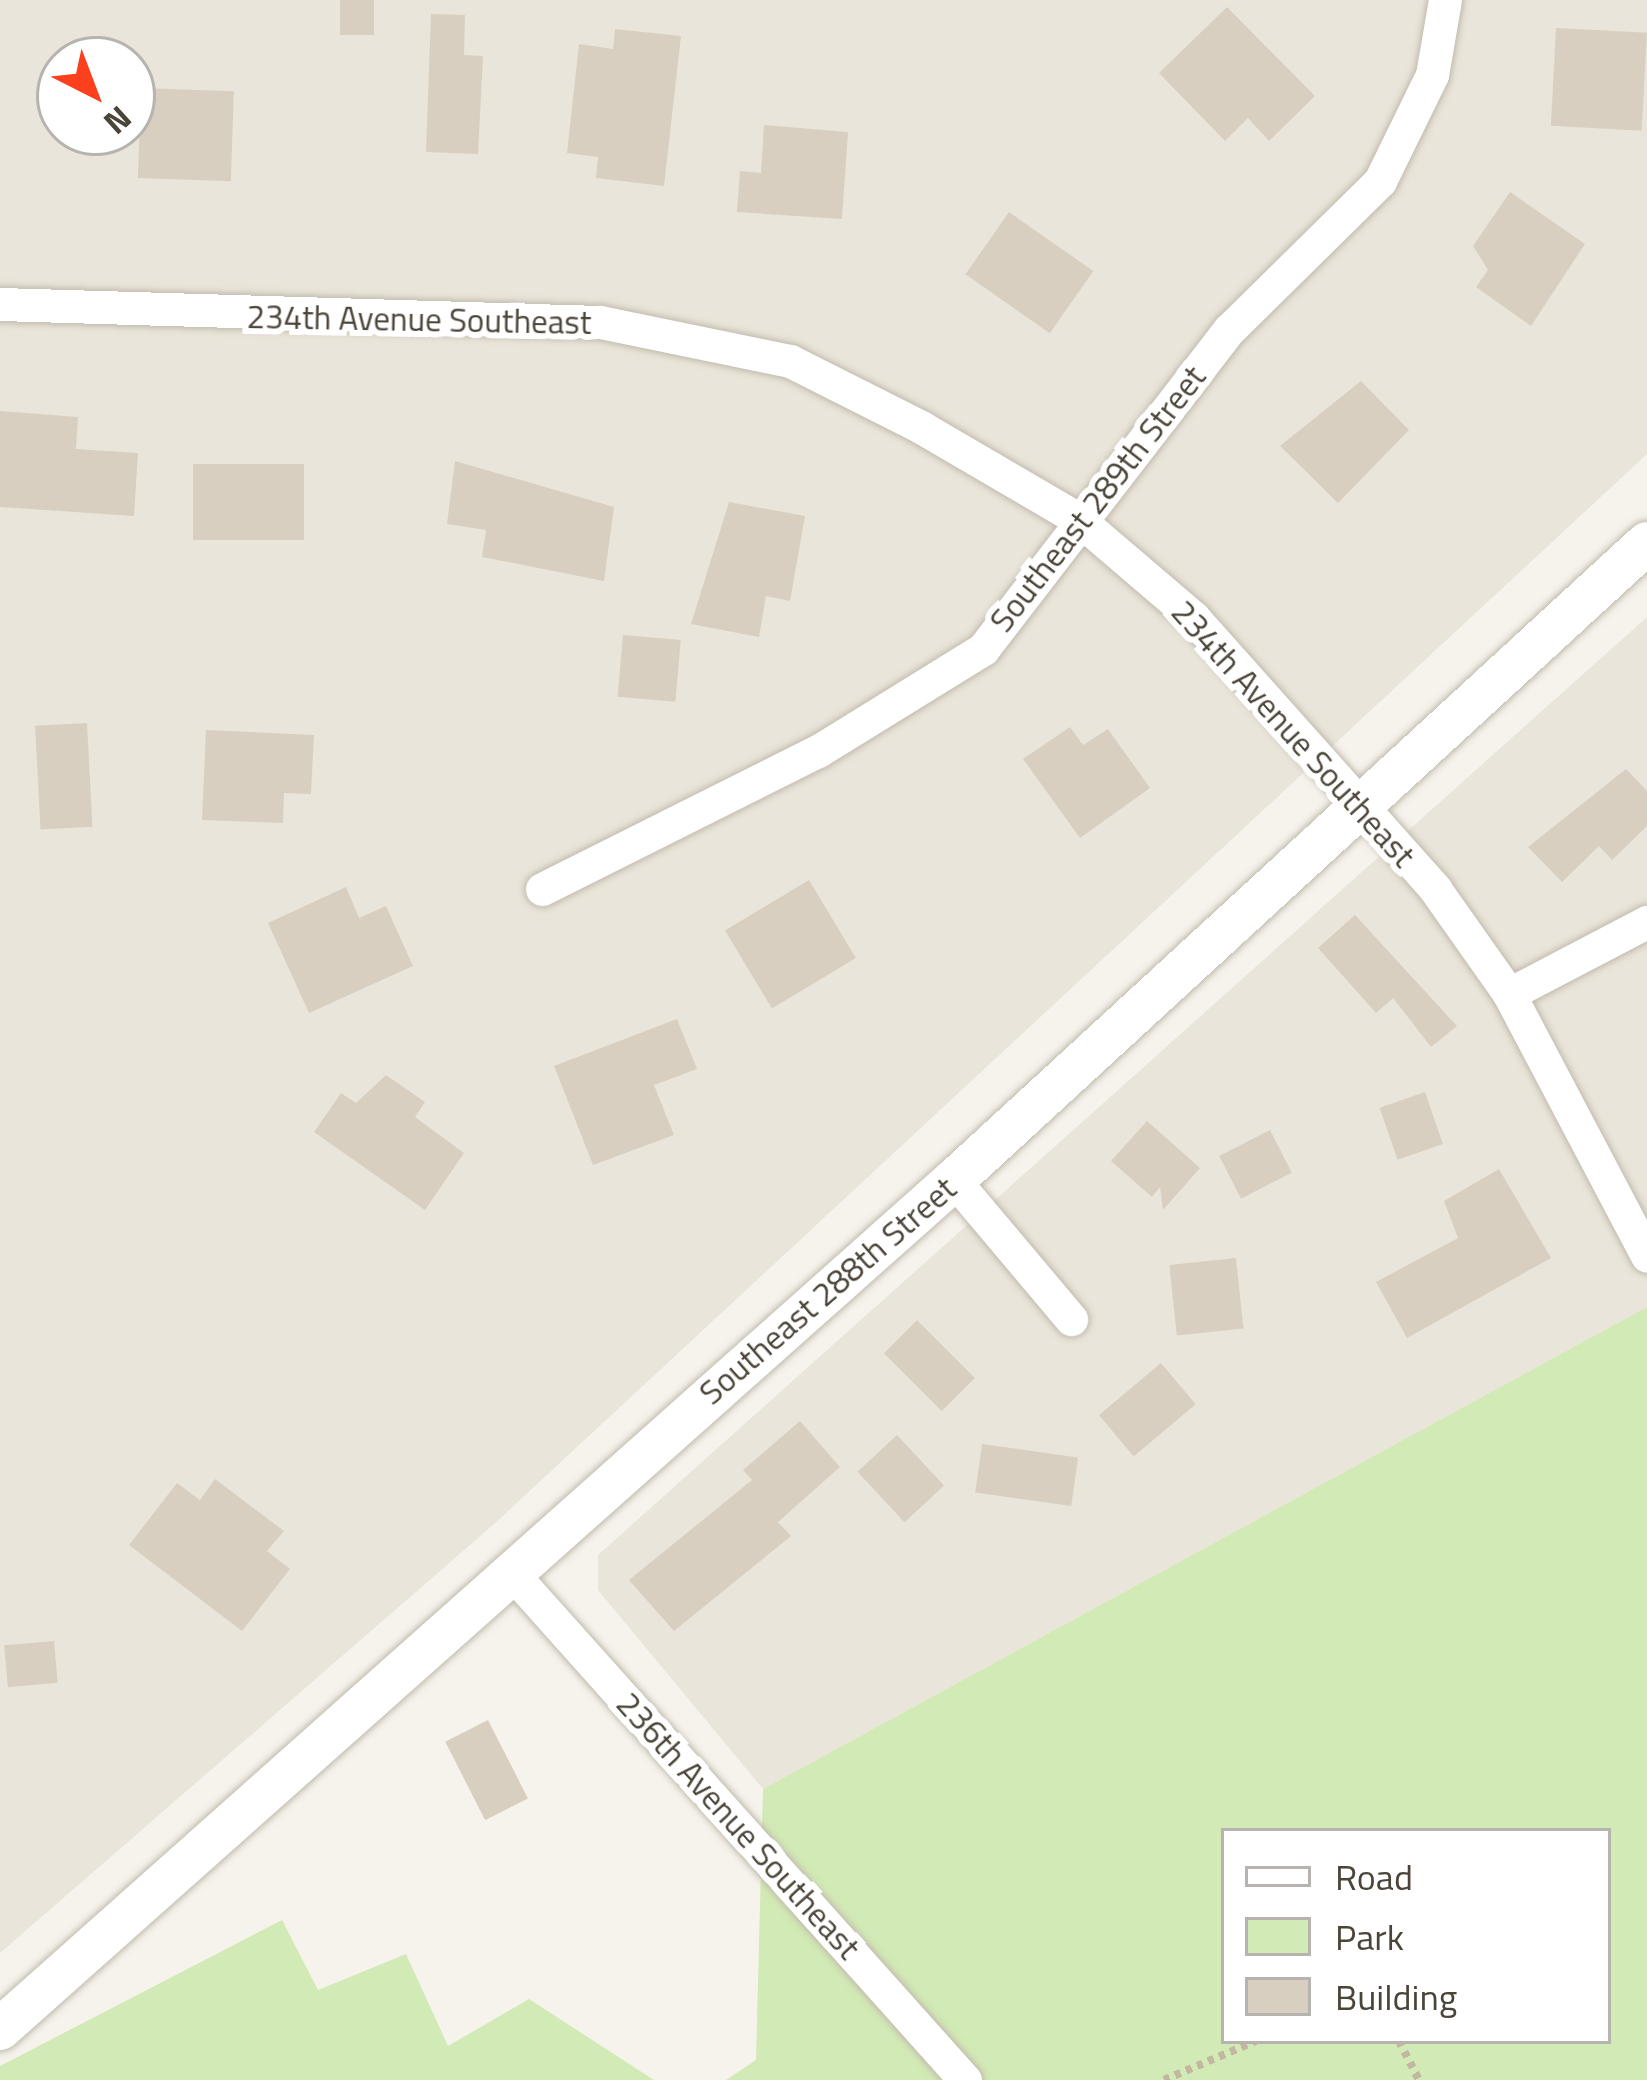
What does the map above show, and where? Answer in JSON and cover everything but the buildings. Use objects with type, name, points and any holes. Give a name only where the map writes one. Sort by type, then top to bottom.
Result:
[{"type":"street","name":"Southeast 289th Street","points":[[542,889],[818,751],[983,649],[1077,518],[1229,330],[1380,181],[1432,75],[1445,0]]},
{"type":"street","name":"234th Avenue Southeast","points":[[0,304],[643,331],[790,361],[1077,518],[1193,617],[1356,808],[1435,889],[1509,994],[1647,1256]]},
{"type":"street","name":"Southeast 288th Street","points":[[0,2029],[954,1180],[1647,543]]},
{"type":"street","points":[[1509,994],[1647,922]]},
{"type":"street","points":[[954,1180],[1071,1319]]},
{"type":"street","name":"236th Avenue Southeast","points":[[510,1571],[965,2080]]},
{"type":"path","points":[[1164,2080],[1249,2044]]},
{"type":"path","points":[[1401,2044],[1420,2080]]},
{"type":"shaded area","points":[[0,0],[1647,0],[1647,454],[493,1525],[0,1953]]},
{"type":"shaded area","points":[[1647,617],[1647,1307],[763,1789],[598,1590],[598,1555]]},
{"type":"green space","points":[[1647,1307],[1647,2080],[726,2080],[756,2060],[763,1789]]},
{"type":"green space","points":[[282,1920],[318,1990],[406,1954],[448,2046],[529,1999],[654,2080],[0,2080],[0,2066]]}]
